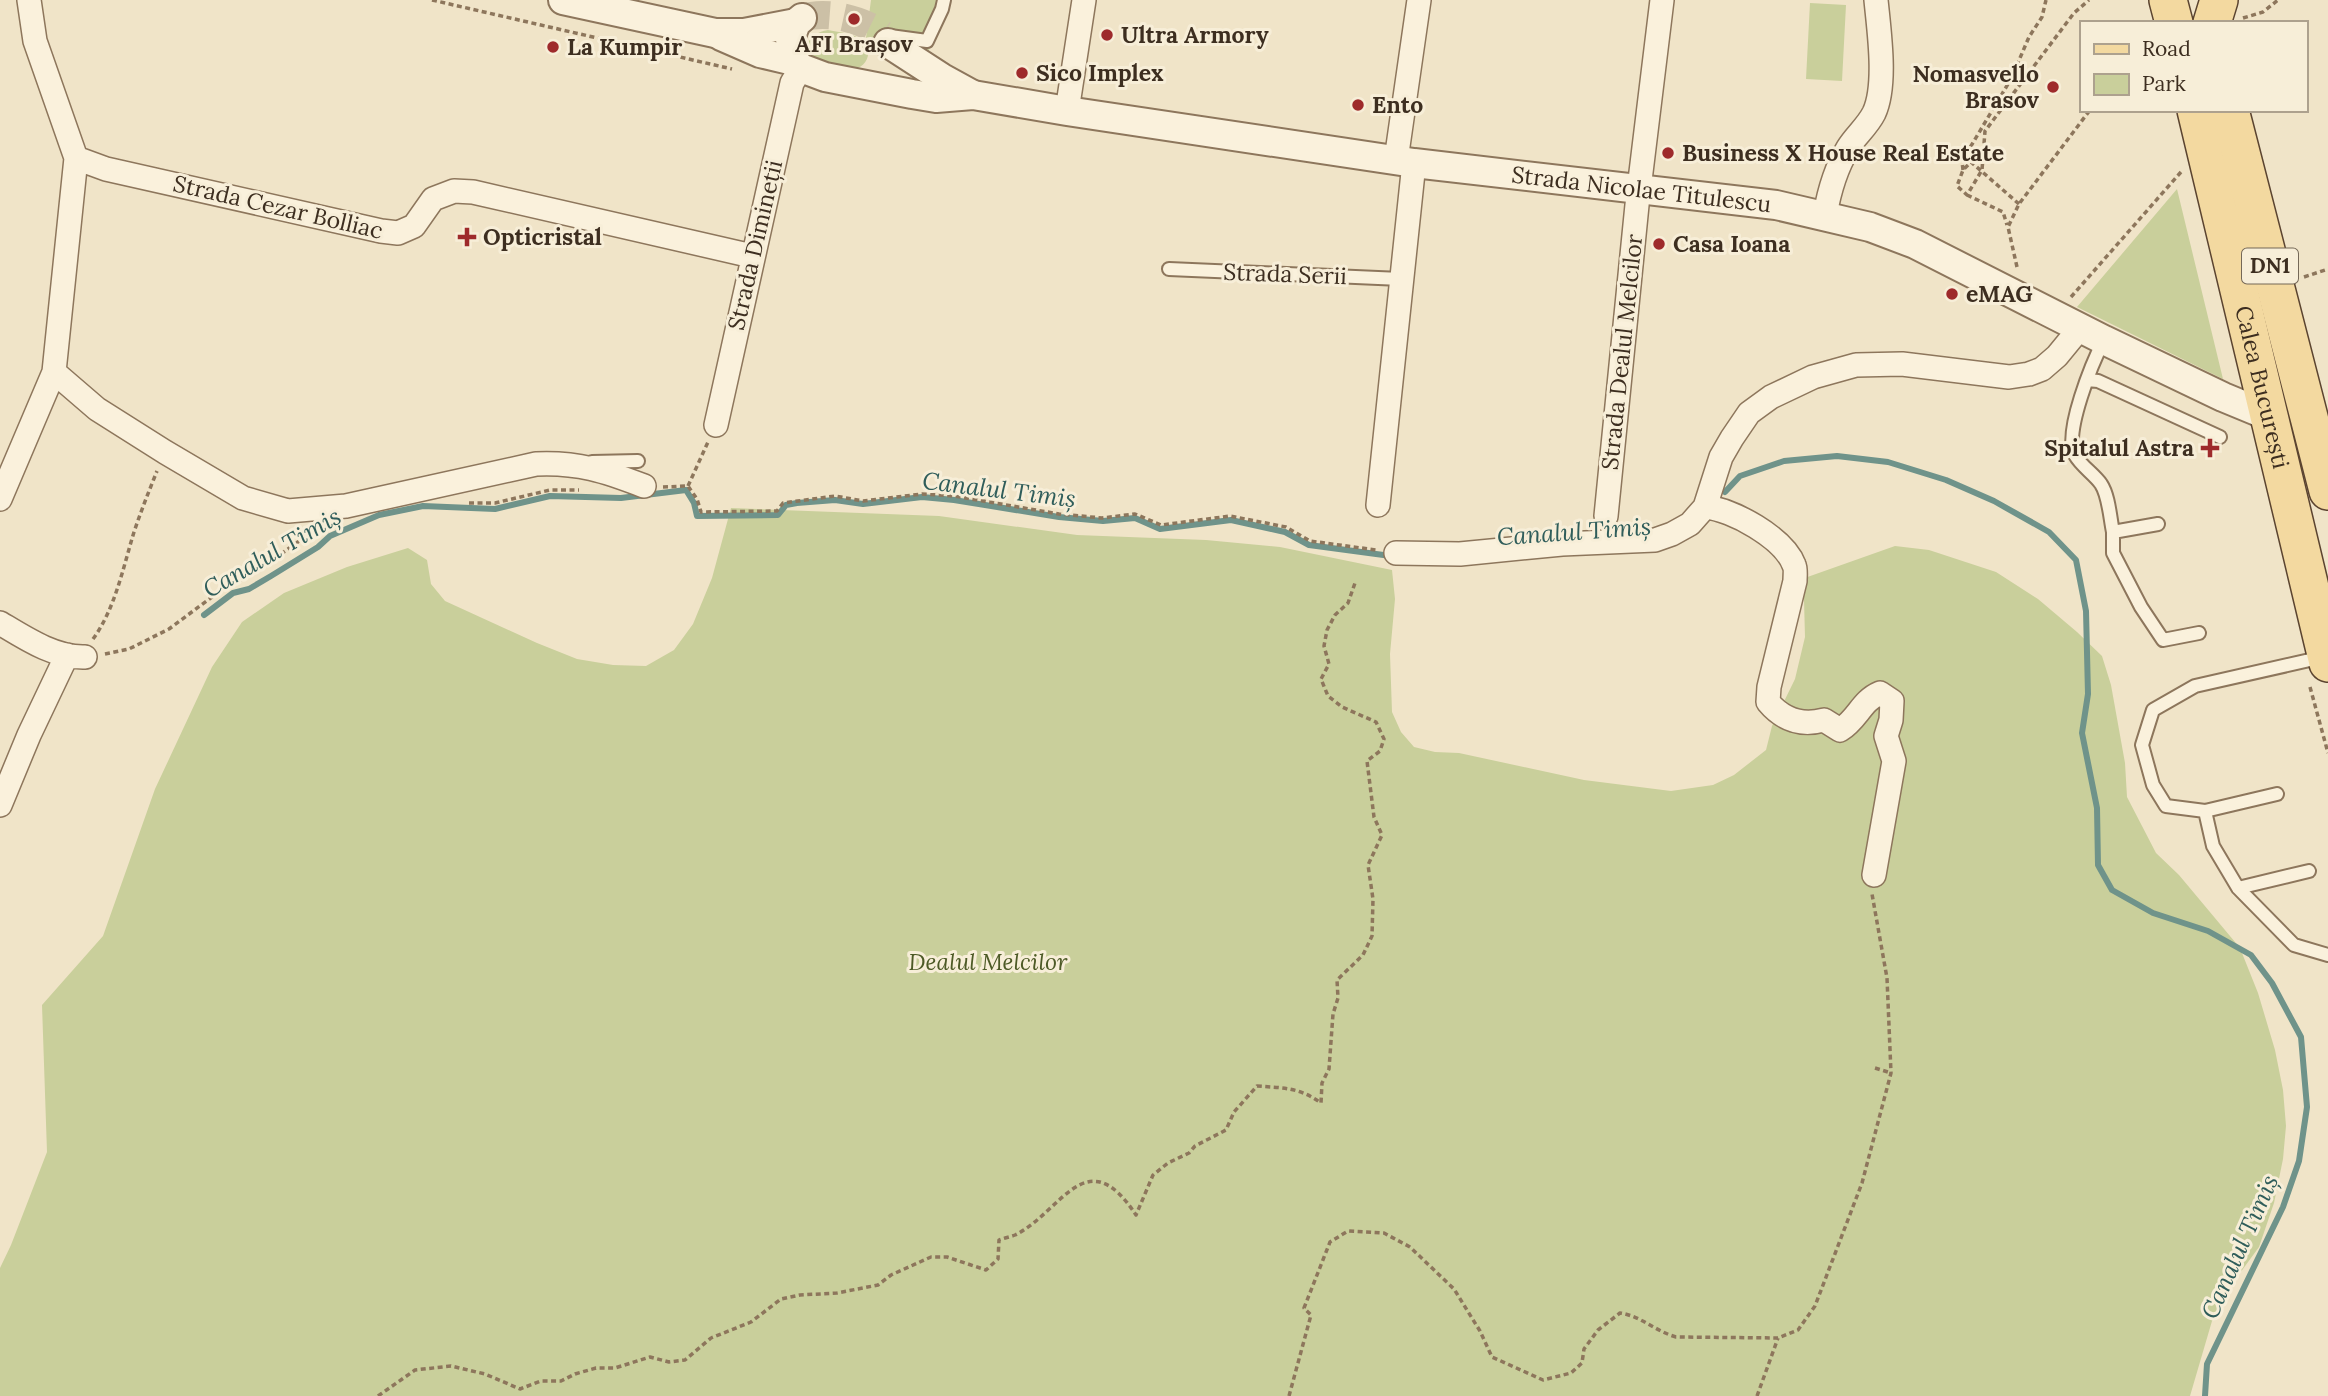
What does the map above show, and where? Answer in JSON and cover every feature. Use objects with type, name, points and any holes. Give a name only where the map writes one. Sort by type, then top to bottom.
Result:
[{"type":"main road","points":[[2168,0],[2173,21]]},
{"type":"main road","points":[[2207,0],[2211,21]]},
{"type":"main road","points":[[2212,21],[2219,0]]},
{"type":"main road","name":"Calea București","points":[[2196,112],[2327,660]]},
{"type":"main road","name":"Calea București","points":[[2231,112],[2315,421],[2328,491]]},
{"type":"street","points":[[0,499],[54,372],[76,159],[36,41],[29,0]]},
{"type":"street","name":"Strada Nicolae Titulescu","points":[[563,0],[715,33],[744,33],[799,20],[790,39],[797,64]]},
{"type":"street","points":[[1067,111],[1084,0]]},
{"type":"street","points":[[1378,505],[1401,279],[1405,161],[1419,0]]},
{"type":"street","name":"Strada Dealul Melcilor","points":[[1606,516],[1639,188],[1662,0]]},
{"type":"street","points":[[1825,215],[1828,195],[1840,162],[1875,111],[1880,85],[1876,0]]},
{"type":"street","name":"Strada Nicolae Titulescu","points":[[715,33],[748,49],[797,64],[825,77],[936,97],[974,95],[1405,161],[1776,205],[1825,215],[1870,227],[1915,244],[2092,334],[2269,416]]},
{"type":"street","points":[[856,82],[871,80],[883,71],[889,57],[886,39]]},
{"type":"street","name":"Strada Nicolae Titulescu","points":[[886,39],[942,78],[974,95]]},
{"type":"street","name":"Strada Dimineții","points":[[716,425],[797,64]]},
{"type":"street","name":"Strada Cezar Bolliac","points":[[76,159],[106,169],[381,231],[398,233],[414,226],[433,199],[454,191],[473,192],[752,256]]},
{"type":"street","points":[[1396,553],[1460,554],[1562,544],[1654,540],[1689,524],[1705,507],[1721,457],[1749,413],[1771,397],[1813,377],[1856,365],[1902,364],[2010,377],[2042,369],[2092,334]]},
{"type":"street","points":[[54,372],[97,409],[165,452],[243,498],[288,511],[346,506],[536,464],[567,463],[609,473],[644,486]]},
{"type":"street","points":[[1705,507],[1720,508],[1768,535],[1785,551],[1794,565],[1795,581],[1769,687],[1768,702],[1772,708],[1789,719],[1809,724],[1824,720],[1840,730],[1850,724],[1869,698],[1880,693],[1892,701],[1891,720],[1886,736],[1894,761],[1874,875]]},
{"type":"street","points":[[0,623],[25,639],[77,657],[29,735],[0,805]]},
{"type":"lane","points":[[886,39],[927,41],[944,0]]},
{"type":"lane","name":"Strada Serii","points":[[1169,269],[1401,279]]},
{"type":"lane","points":[[2092,334],[2087,380],[2072,438],[2074,454],[2102,486],[2113,532],[2113,553],[2141,607],[2162,640],[2199,632]]},
{"type":"lane","points":[[2087,380],[2098,381],[2220,437]]},
{"type":"lane","points":[[567,463],[638,461]]},
{"type":"lane","points":[[2113,532],[2158,524]]},
{"type":"lane","points":[[2277,794],[2205,811],[2166,806],[2153,785],[2142,745],[2153,710],[2195,686],[2327,660]]},
{"type":"lane","points":[[2205,811],[2213,846],[2238,887],[2294,945],[2328,955]]},
{"type":"lane","points":[[2238,887],[2309,871]]},
{"type":"path","points":[[1963,170],[1962,161],[2011,79],[2029,37],[2042,17],[2046,0]]},
{"type":"path","points":[[1967,195],[1982,170],[1985,131],[2074,13],[2089,0]]},
{"type":"path","points":[[2243,21],[2242,18],[2263,12],[2278,0]]},
{"type":"path","points":[[2008,227],[2019,204],[2088,112]]},
{"type":"path","points":[[2019,204],[1971,162],[1963,170],[1957,186],[1967,195],[2003,212],[2014,263],[2021,274]]},
{"type":"path","points":[[2068,300],[2185,168]]},
{"type":"path","points":[[2304,277],[2328,269]]},
{"type":"path","points":[[688,486],[716,425]]},
{"type":"path","points":[[77,657],[101,629],[165,452]]},
{"type":"path","points":[[644,486],[688,486]]},
{"type":"path","points":[[688,486],[697,499],[701,512],[777,511],[783,502],[796,500],[835,496],[863,501],[922,494],[954,496],[1059,514],[1102,518],[1135,514],[1161,525],[1230,516],[1286,527],[1310,541],[1396,553]]},
{"type":"path","points":[[458,502],[495,503],[550,490],[582,490]]},
{"type":"path","points":[[77,657],[129,649],[169,629],[216,594],[263,567],[319,526]]},
{"type":"path","points":[[378,1396],[415,1370],[451,1366],[485,1374],[520,1389],[541,1381],[561,1381],[596,1368],[615,1368],[650,1357],[668,1362],[685,1360],[711,1338],[751,1322],[781,1299],[878,1285],[891,1275],[931,1257],[947,1257],[986,1270],[998,1259],[999,1240],[1015,1235],[1045,1214],[1068,1191],[1082,1183],[1105,1183],[1124,1196],[1136,1215],[1153,1175],[1168,1163],[1189,1153],[1195,1146],[1226,1130],[1234,1112],[1257,1086],[1307,1092],[1321,1102],[1322,1083],[1329,1069],[1333,1014],[1338,998],[1337,980],[1363,955],[1372,936],[1373,899],[1368,865],[1382,835],[1374,817],[1367,761],[1380,751],[1384,739],[1376,722],[1342,707],[1328,696],[1321,679],[1329,664],[1324,646],[1327,630],[1335,615],[1348,603],[1355,583]]},
{"type":"path","points":[[1289,1396],[1311,1315],[1304,1308],[1330,1242],[1348,1231],[1384,1233],[1410,1247],[1454,1289],[1480,1331],[1492,1357],[1543,1380],[1571,1373],[1582,1363],[1584,1349],[1598,1329],[1620,1313],[1636,1315],[1660,1332],[1675,1336],[1778,1338],[1798,1330],[1815,1306],[1862,1183],[1891,1073],[1887,978],[1871,888],[1874,875]]},
{"type":"path","points":[[1875,1068],[1891,1073]]},
{"type":"path","points":[[1756,1396],[1778,1338]]},
{"type":"green space","points":[[871,0],[936,0],[929,51],[866,38]]},
{"type":"green space","points":[[1810,3],[1846,5],[1842,81],[1806,79]]},
{"type":"green space","points":[[828,30],[860,39],[868,49],[867,60],[859,68],[842,69],[814,59],[808,44],[817,33]]},
{"type":"green space","points":[[2177,189],[2223,379],[2077,307]]},
{"type":"green space","name":"Dealul Melcilor","points":[[731,508],[939,516],[1077,535],[1206,540],[1280,547],[1392,570],[1395,599],[1390,654],[1392,712],[1401,732],[1414,747],[1435,752],[1459,753],[1584,780],[1671,791],[1713,785],[1734,775],[1766,750],[1772,726],[1795,679],[1805,637],[1804,600],[1799,580],[1895,546],[1929,550],[1996,572],[2038,599],[2102,656],[2111,685],[2125,763],[2127,797],[2156,853],[2179,875],[2240,948],[2258,993],[2275,1050],[2283,1090],[2286,1126],[2283,1159],[2274,1203],[2259,1247],[2232,1284],[2212,1321],[2190,1396],[0,1396],[0,1268],[47,1152],[42,1005],[103,936],[155,789],[212,667],[242,622],[284,593],[347,567],[408,548],[427,560],[431,584],[445,601],[577,659],[613,665],[646,666],[674,650],[693,624],[712,578]]},
{"type":"waterway","name":"Canalul Timiș","points":[[1725,492],[1740,476],[1784,461],[1837,456],[1888,462],[1946,480],[1994,501],[2049,532],[2076,560],[2086,611],[2088,694],[2082,733],[2097,808],[2098,865],[2112,890],[2153,913],[2208,931],[2251,955],[2272,983],[2301,1037],[2307,1107],[2299,1161],[2283,1207],[2207,1364],[2205,1396]]},
{"type":"waterway","name":"Canalul Timiș","points":[[204,615],[233,593],[249,589],[318,547],[330,536],[379,515],[423,506],[495,509],[550,496],[621,498],[686,490],[694,503],[697,516],[778,515],[786,505],[797,503],[835,500],[863,504],[922,497],[1059,517],[1103,521],[1135,518],[1160,529],[1231,520],[1285,532],[1309,545],[1391,556]]},
{"type":"tunnel","points":[[802,18],[822,15],[844,17],[883,34]]},
{"type":"place","name":"AFI Brașov","points":[[854,19]]},
{"type":"place","name":"Ultra Armory","points":[[1107,35]]},
{"type":"place","name":"La Kumpir","points":[[553,47]]},
{"type":"place","name":"Sico Implex","points":[[1022,73]]},
{"type":"place","name":"Nomasvello Brasov","points":[[2053,87]]},
{"type":"place","name":"Ento","points":[[1358,105]]},
{"type":"place","name":"Business X House Real Estate","points":[[1668,153]]},
{"type":"place","name":"Opticristal","points":[[467,237]]},
{"type":"place","name":"Casa Ioana","points":[[1659,244]]},
{"type":"place","name":"eMAG","points":[[1952,294]]},
{"type":"place","name":"Spitalul Astra","points":[[2210,448]]}]
